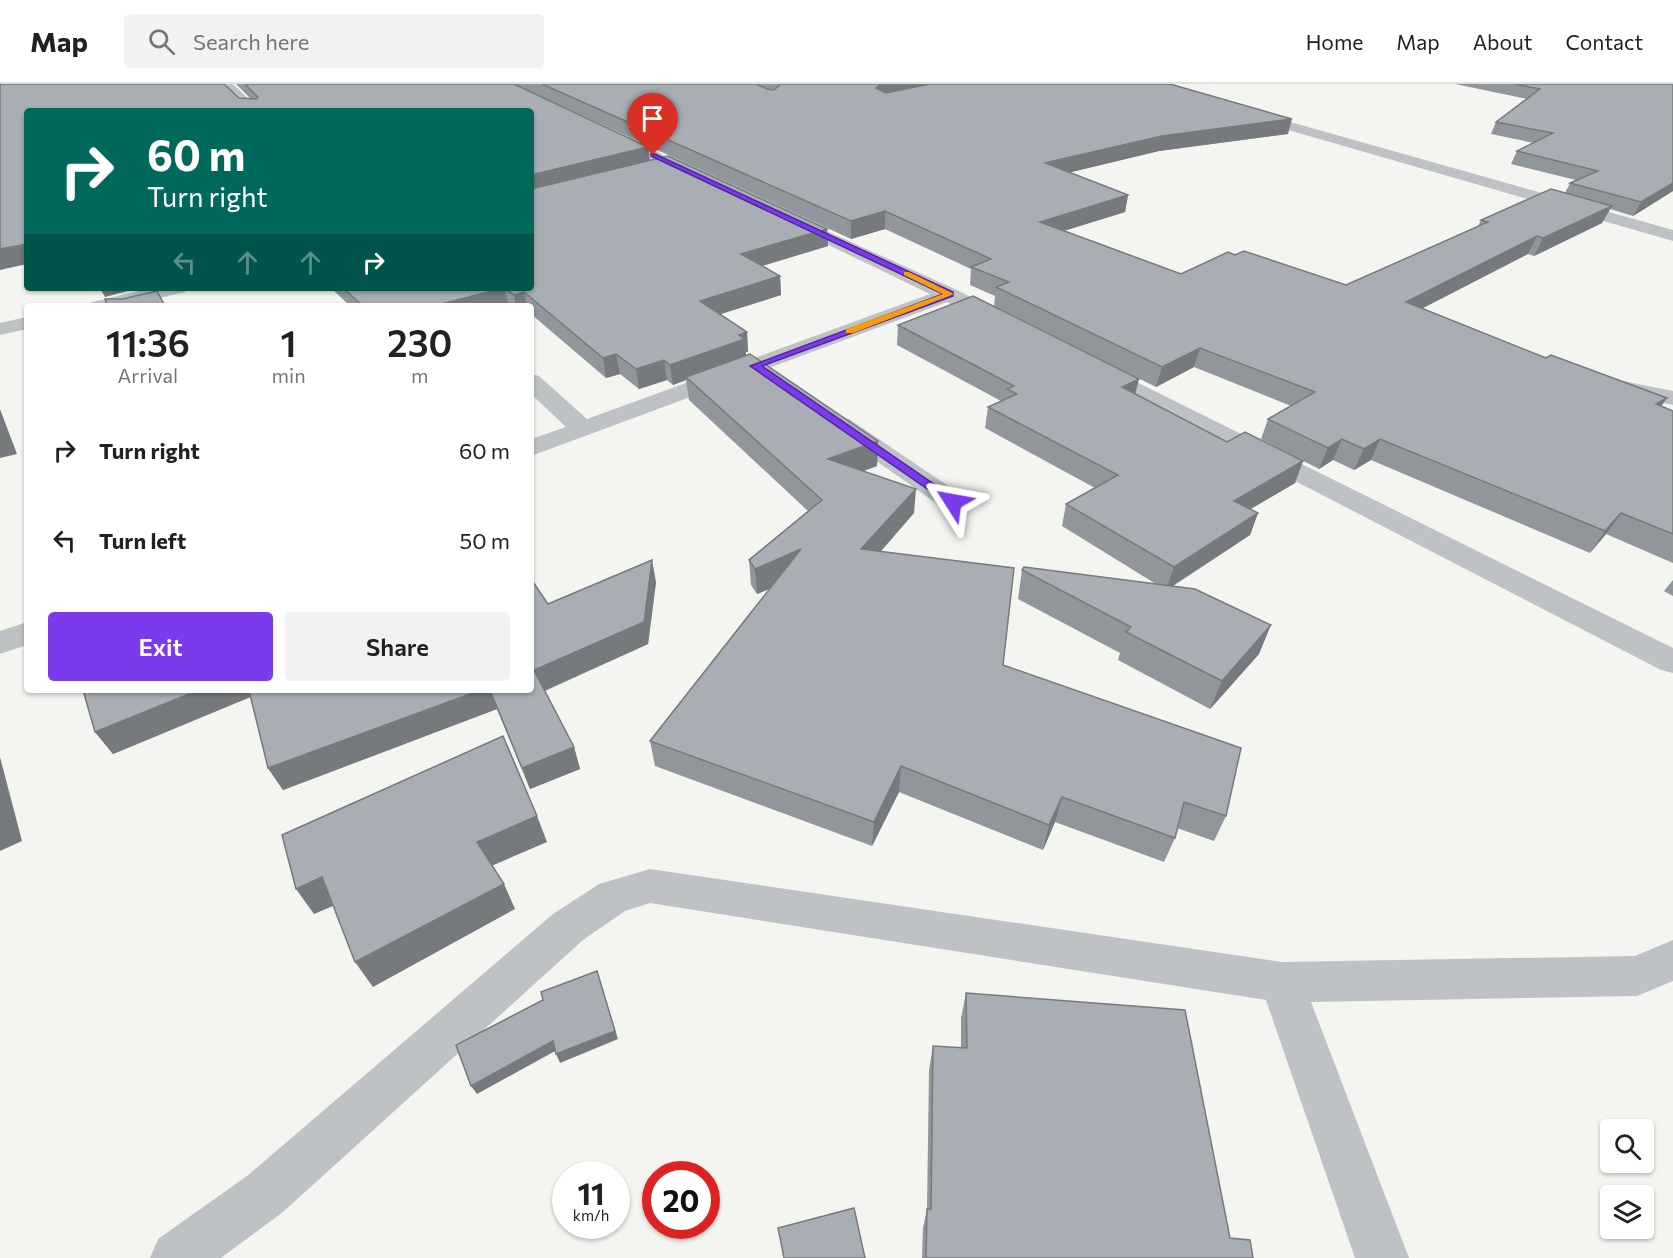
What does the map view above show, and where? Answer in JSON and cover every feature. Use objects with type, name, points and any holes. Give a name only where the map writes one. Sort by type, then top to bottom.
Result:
[{"type":"street","points":[[225,84],[251,108]]},
{"type":"street","points":[[1237,110],[1673,236]]},
{"type":"street","points":[[587,125],[714,184]]},
{"type":"street","points":[[650,170],[673,164]]},
{"type":"street","points":[[766,208],[950,294],[1021,330]]},
{"type":"street","points":[[112,303],[165,291]]},
{"type":"street","points":[[534,447],[583,429],[764,372],[950,294]]},
{"type":"street","points":[[0,329],[24,324]]},
{"type":"street","points":[[1082,362],[1673,662]]},
{"type":"street","points":[[1602,383],[1673,398]]},
{"type":"street","points":[[534,384],[583,429]]},
{"type":"street","points":[[821,411],[953,502]]},
{"type":"street","points":[[0,643],[24,634]]},
{"type":"street","points":[[177,1258],[266,1194],[568,927],[613,897],[650,886],[1282,982],[1636,976],[1673,960]]},
{"type":"street","points":[[1282,982],[1382,1258]]},
{"type":"building","points":[[0,84],[224,84],[239,98],[256,99],[258,97],[245,84],[514,84],[648,147],[534,174],[534,108],[24,108],[24,245],[0,249]]},
{"type":"building","points":[[542,84],[756,84],[774,90],[781,84],[881,84],[876,88],[886,93],[930,84],[1170,84],[1292,119],[1162,136],[1045,163],[1128,195],[1040,222],[1181,274],[1228,252],[1235,255],[1244,251],[1346,285],[1488,222],[1481,220],[1551,189],[1612,206],[1543,238],[1537,236],[1406,302],[1546,358],[1551,355],[1667,398],[1656,404],[1673,411],[1673,534],[1621,513],[1605,531],[1380,439],[1364,449],[1342,439],[1328,448],[1268,419],[1315,392],[1200,348],[1162,367],[996,287],[1009,282],[971,267],[991,259],[885,211],[851,221]]},
{"type":"building","points":[[1515,84],[1673,84],[1673,183],[1641,202],[1570,183],[1598,171],[1517,151],[1553,133],[1496,122],[1540,89]]},
{"type":"building","points":[[668,156],[827,229],[741,254],[780,276],[700,301],[747,332],[739,335],[745,339],[670,365],[664,360],[636,369],[616,354],[603,358],[524,292],[514,295],[509,291],[534,291],[534,188]]},
{"type":"building","points":[[157,291],[163,303],[107,303],[105,299],[122,299]]},
{"type":"building","points":[[346,291],[492,291],[446,303],[360,303]]},
{"type":"building","points":[[973,296],[1139,379],[1122,387],[1227,442],[1245,432],[1303,461],[1234,501],[1258,513],[1174,567],[1066,504],[1118,475],[988,407],[1017,394],[1007,389],[1014,386],[898,325]]},
{"type":"building","points":[[750,354],[878,441],[828,459],[916,489],[861,549],[1014,568],[1003,665],[1241,748],[1226,816],[1184,802],[1175,838],[1062,797],[1049,825],[901,766],[874,822],[650,741],[801,549],[755,569],[749,560],[822,500],[686,377]]},
{"type":"building","points":[[652,560],[644,622],[534,670],[534,583],[548,604]]},
{"type":"building","points":[[1024,567],[1195,589],[1271,625],[1222,681],[1126,632],[1131,627],[1022,570]]},
{"type":"building","points":[[534,670],[574,747],[522,768],[491,693],[534,693]]},
{"type":"building","points":[[84,693],[192,693],[95,732]]},
{"type":"building","points":[[250,693],[473,693],[268,768]]},
{"type":"building","points":[[503,736],[537,816],[477,842],[504,884],[355,962],[322,877],[296,889],[282,835]]},
{"type":"building","points":[[597,971],[615,1031],[556,1054],[553,1041],[471,1086],[456,1045],[543,1000],[541,992]]},
{"type":"building","points":[[966,993],[1185,1010],[1230,1238],[1250,1240],[1253,1258],[926,1258],[927,1209],[931,1209],[933,1046],[967,1048]]},
{"type":"building","points":[[854,1208],[865,1258],[784,1258],[778,1228]]},
{"type":"slow traffic","points":[[849,331],[950,294],[906,274]]},
{"type":"route","points":[[653,155],[950,294],[755,366],[953,502]]}]
